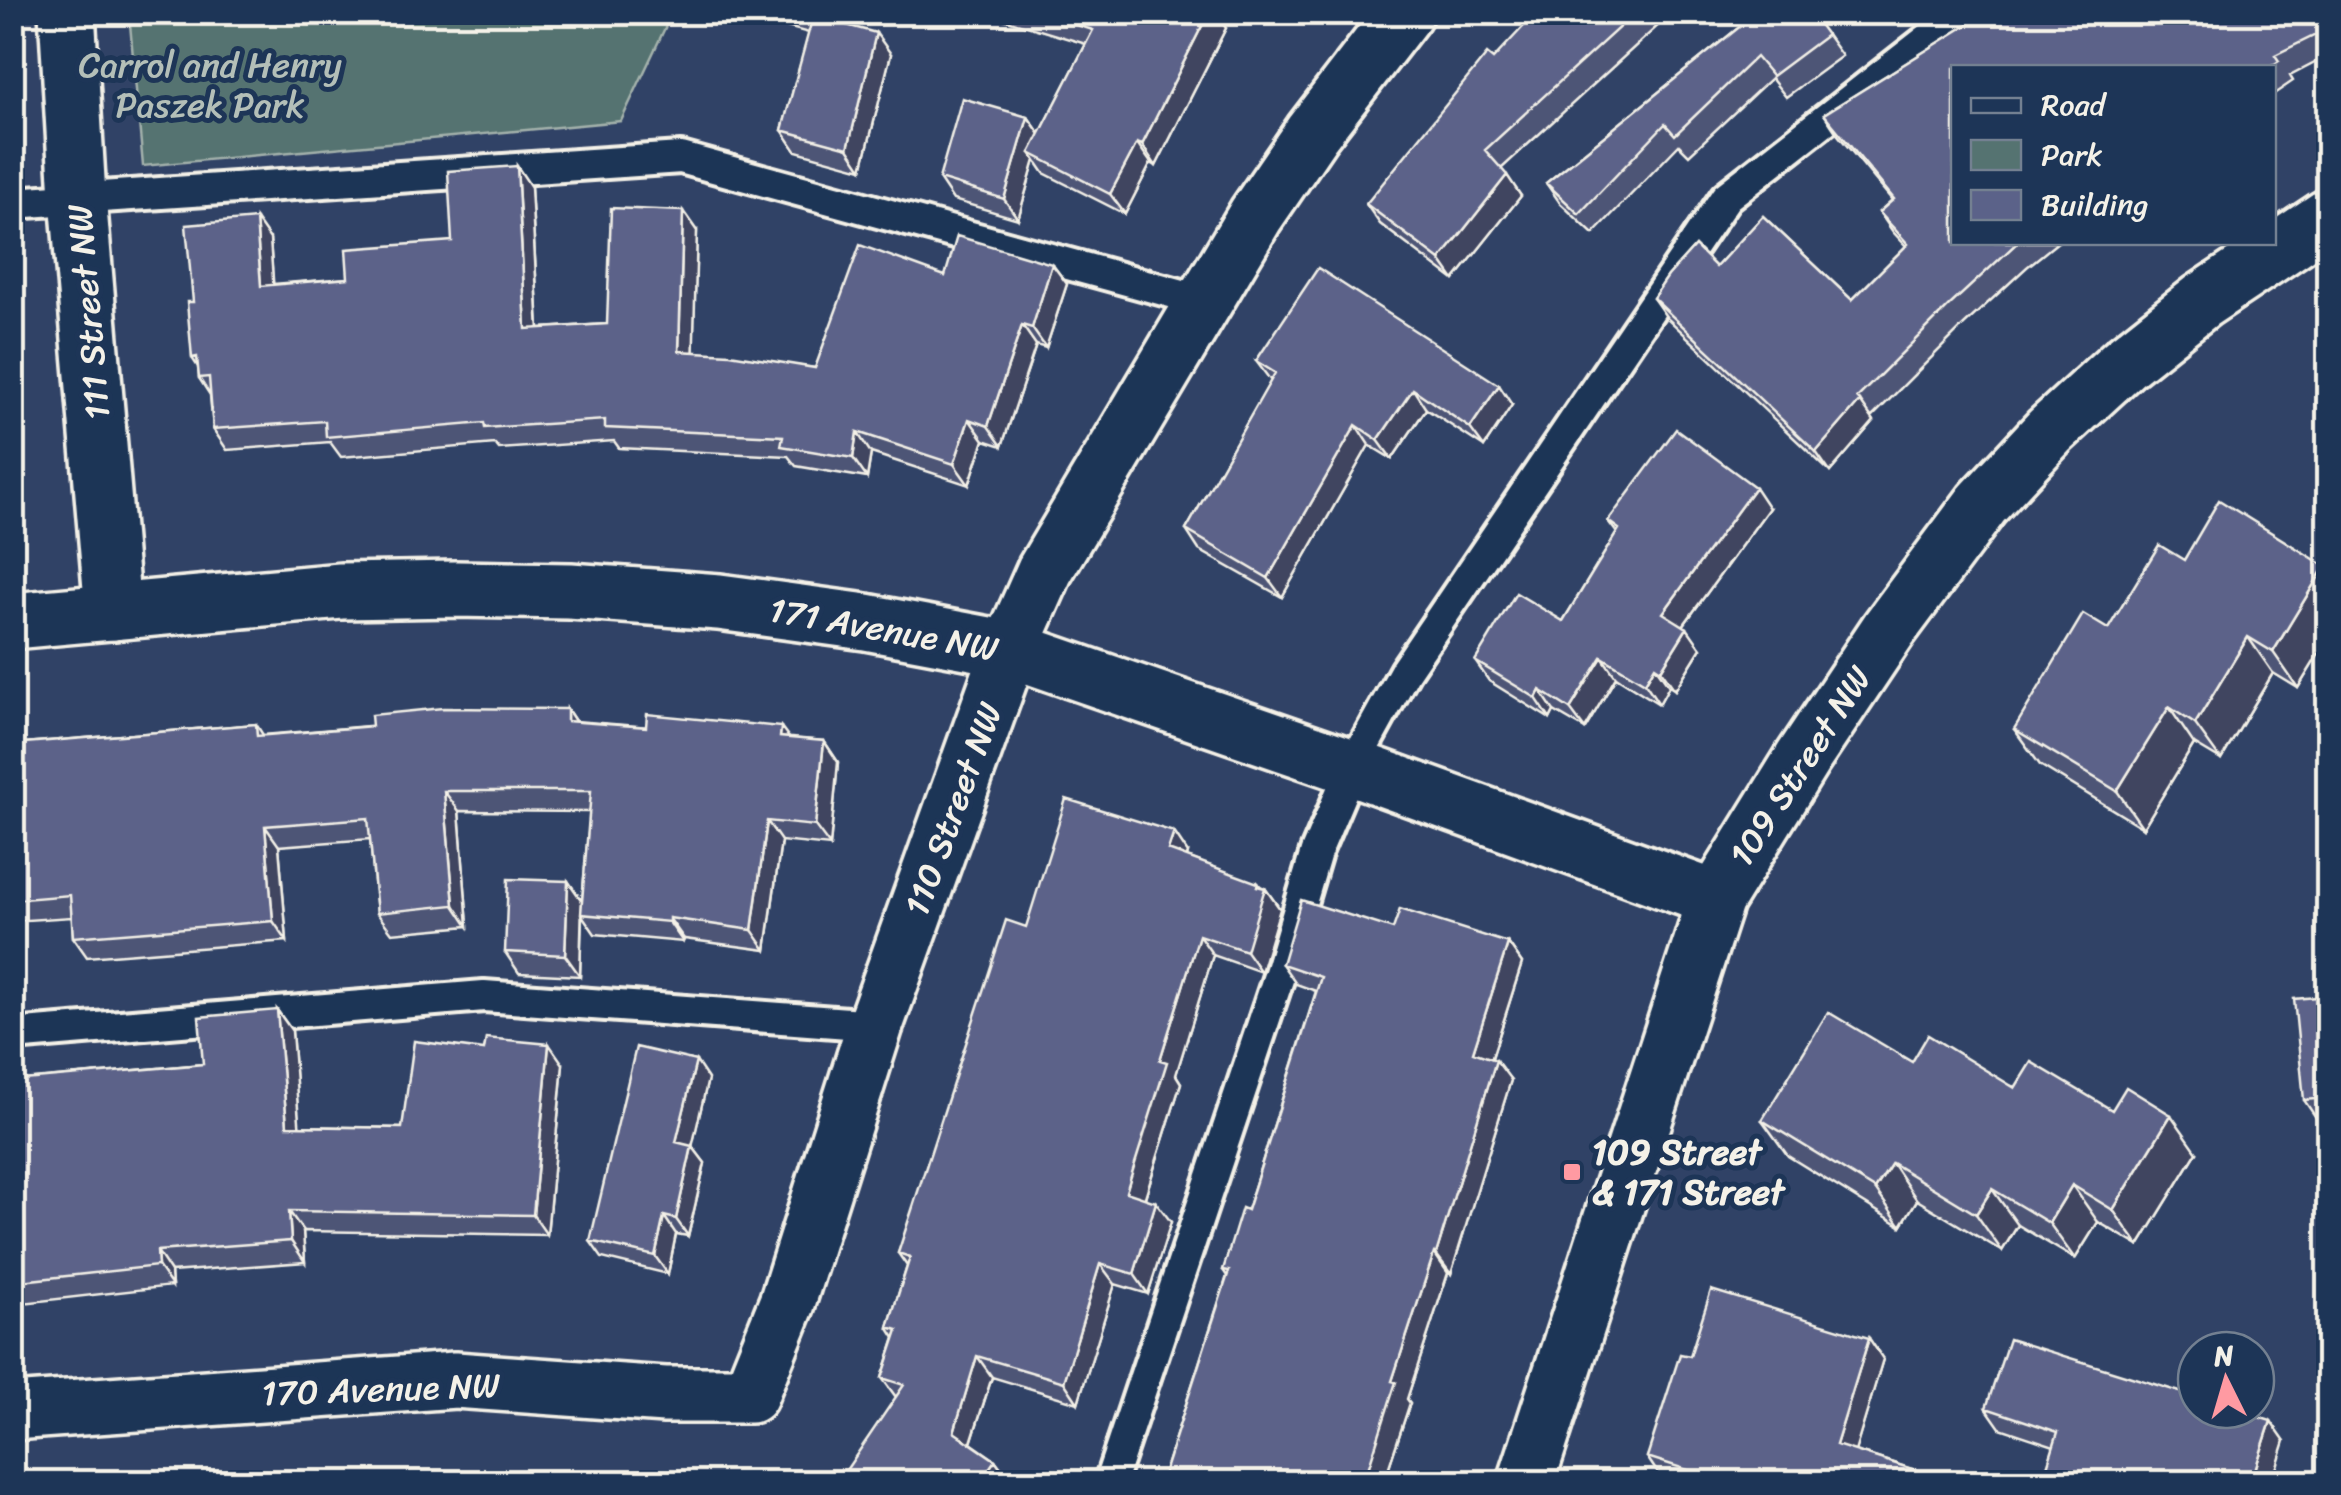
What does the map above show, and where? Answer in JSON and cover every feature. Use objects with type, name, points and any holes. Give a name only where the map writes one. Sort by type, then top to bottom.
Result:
[{"type":"street","name":"111 Street NW","points":[[67,12],[78,197],[113,612]]},
{"type":"street","name":"110 Street NW","points":[[750,1395],[787,1303],[875,1025],[1010,649],[1044,570],[1256,215],[1312,133],[1406,12]]},
{"type":"street","name":"109 Street NW","points":[[1526,1482],[1716,899],[1803,758],[1878,645],[1982,504],[2050,431],[2124,363],[2202,301],[2328,217]]},
{"type":"street","name":"171 Avenue NW","points":[[12,621],[341,591],[570,591],[719,602],[866,622],[1010,649],[1716,899]]},
{"type":"street","name":"170 Avenue NW","points":[[12,1412],[455,1380],[665,1395],[750,1395]]},
{"type":"lane","points":[[1110,1482],[1281,970],[1316,852],[1352,767],[1405,672],[1726,197],[1963,12]]},
{"type":"lane","points":[[12,203],[682,158],[1204,301]]},
{"type":"lane","points":[[12,1035],[484,996],[875,1025]]},
{"type":"green space","name":"Carrol and Henry Paszek Park","points":[[129,13],[672,13],[621,121],[143,166]]},
{"type":"building","points":[[1034,12],[1209,12],[1142,145],[1137,143],[1110,194],[1030,153],[1093,30]]},
{"type":"building","points":[[1537,12],[1636,12],[1485,150],[1507,175],[1440,260],[1366,204],[1487,54],[1493,59]]},
{"type":"building","points":[[1758,12],[1810,12],[1827,35],[1772,76],[1756,57],[1675,135],[1665,124],[1579,214],[1546,183]]},
{"type":"building","points":[[1988,12],[2328,12],[2328,29],[2275,55],[2279,61],[2273,65],[1951,65],[1951,245],[2015,245],[1857,398],[1860,401],[1816,452],[1653,298],[1695,246],[1716,267],[1763,216],[1852,300],[1908,244],[1879,212],[1894,199],[1824,114]]},
{"type":"building","points":[[813,16],[876,33],[848,148],[782,130]]},
{"type":"building","points":[[962,98],[1028,117],[1004,199],[939,179]]},
{"type":"building","points":[[517,166],[526,329],[607,324],[611,208],[683,211],[679,351],[730,354],[815,368],[860,245],[945,276],[957,236],[1052,264],[1032,328],[1022,325],[988,426],[969,419],[954,464],[857,432],[853,458],[781,446],[783,436],[605,428],[605,420],[485,428],[484,423],[326,437],[325,421],[213,429],[209,377],[199,378],[197,357],[192,358],[187,302],[193,302],[186,225],[256,219],[261,286],[348,278],[346,249],[452,241],[448,171]]},
{"type":"building","points":[[1318,268],[1499,385],[1470,428],[1413,389],[1378,440],[1356,425],[1268,578],[1186,530],[1275,373],[1256,361]]},
{"type":"building","points":[[1676,429],[1755,487],[1663,613],[1687,628],[1661,670],[1655,666],[1645,683],[1602,657],[1570,709],[1540,690],[1536,698],[1475,661],[1516,593],[1563,621],[1619,529],[1608,521]]},
{"type":"building","points":[[2219,500],[2325,566],[2273,652],[2248,637],[2195,724],[2169,707],[2117,791],[2014,729],[2083,614],[2108,629],[2159,545],[2184,560]]},
{"type":"building","points":[[443,708],[567,709],[567,721],[646,727],[647,714],[781,727],[780,737],[824,741],[815,826],[767,821],[752,930],[669,918],[669,922],[581,914],[591,791],[444,791],[454,905],[377,913],[368,818],[265,826],[273,921],[73,937],[70,895],[12,900],[12,744],[256,724],[257,736],[372,726],[371,715]]},
{"type":"building","points":[[1066,799],[1174,832],[1168,850],[1265,888],[1246,951],[1199,935],[1160,1060],[1167,1062],[1126,1192],[1156,1202],[1134,1274],[1100,1264],[1064,1382],[977,1356],[954,1432],[995,1460],[980,1482],[838,1482],[904,1385],[882,1378],[898,1330],[888,1327],[910,1257],[898,1253],[1006,920],[1026,927]]},
{"type":"building","points":[[508,879],[568,881],[565,955],[505,952]]},
{"type":"building","points":[[1301,900],[1393,929],[1400,909],[1508,943],[1473,1052],[1496,1060],[1392,1381],[1396,1382],[1364,1482],[1161,1482],[1229,1271],[1223,1270],[1242,1208],[1247,1210],[1321,977],[1282,964]]},
{"type":"building","points":[[2328,996],[2328,1098],[2304,1100],[2294,999]]},
{"type":"building","points":[[277,1010],[287,1126],[402,1128],[414,1041],[484,1050],[486,1038],[549,1044],[533,1215],[289,1211],[291,1241],[157,1251],[158,1266],[12,1282],[12,1081],[203,1064],[199,1017]]},
{"type":"building","points":[[1828,1012],[1912,1062],[1928,1035],[2015,1088],[2031,1062],[2112,1110],[2126,1087],[2171,1115],[2113,1210],[2072,1185],[2049,1223],[1992,1189],[1976,1214],[1892,1163],[1875,1189],[1762,1120]]},
{"type":"building","points":[[636,1047],[696,1061],[676,1142],[692,1146],[676,1219],[664,1216],[655,1256],[590,1241]]},
{"type":"building","points":[[1711,1290],[1869,1338],[1836,1445],[1953,1482],[1725,1482],[1647,1457],[1680,1354],[1690,1356]]},
{"type":"building","points":[[2009,1339],[2176,1391],[2176,1430],[2268,1430],[2251,1482],[2042,1482],[2058,1432],[1986,1408]]},
{"type":"building","points":[[483,1480],[483,1482],[442,1482]]},
{"type":"place","name":"109 Street & 171 Street","points":[[1572,1172]]}]
